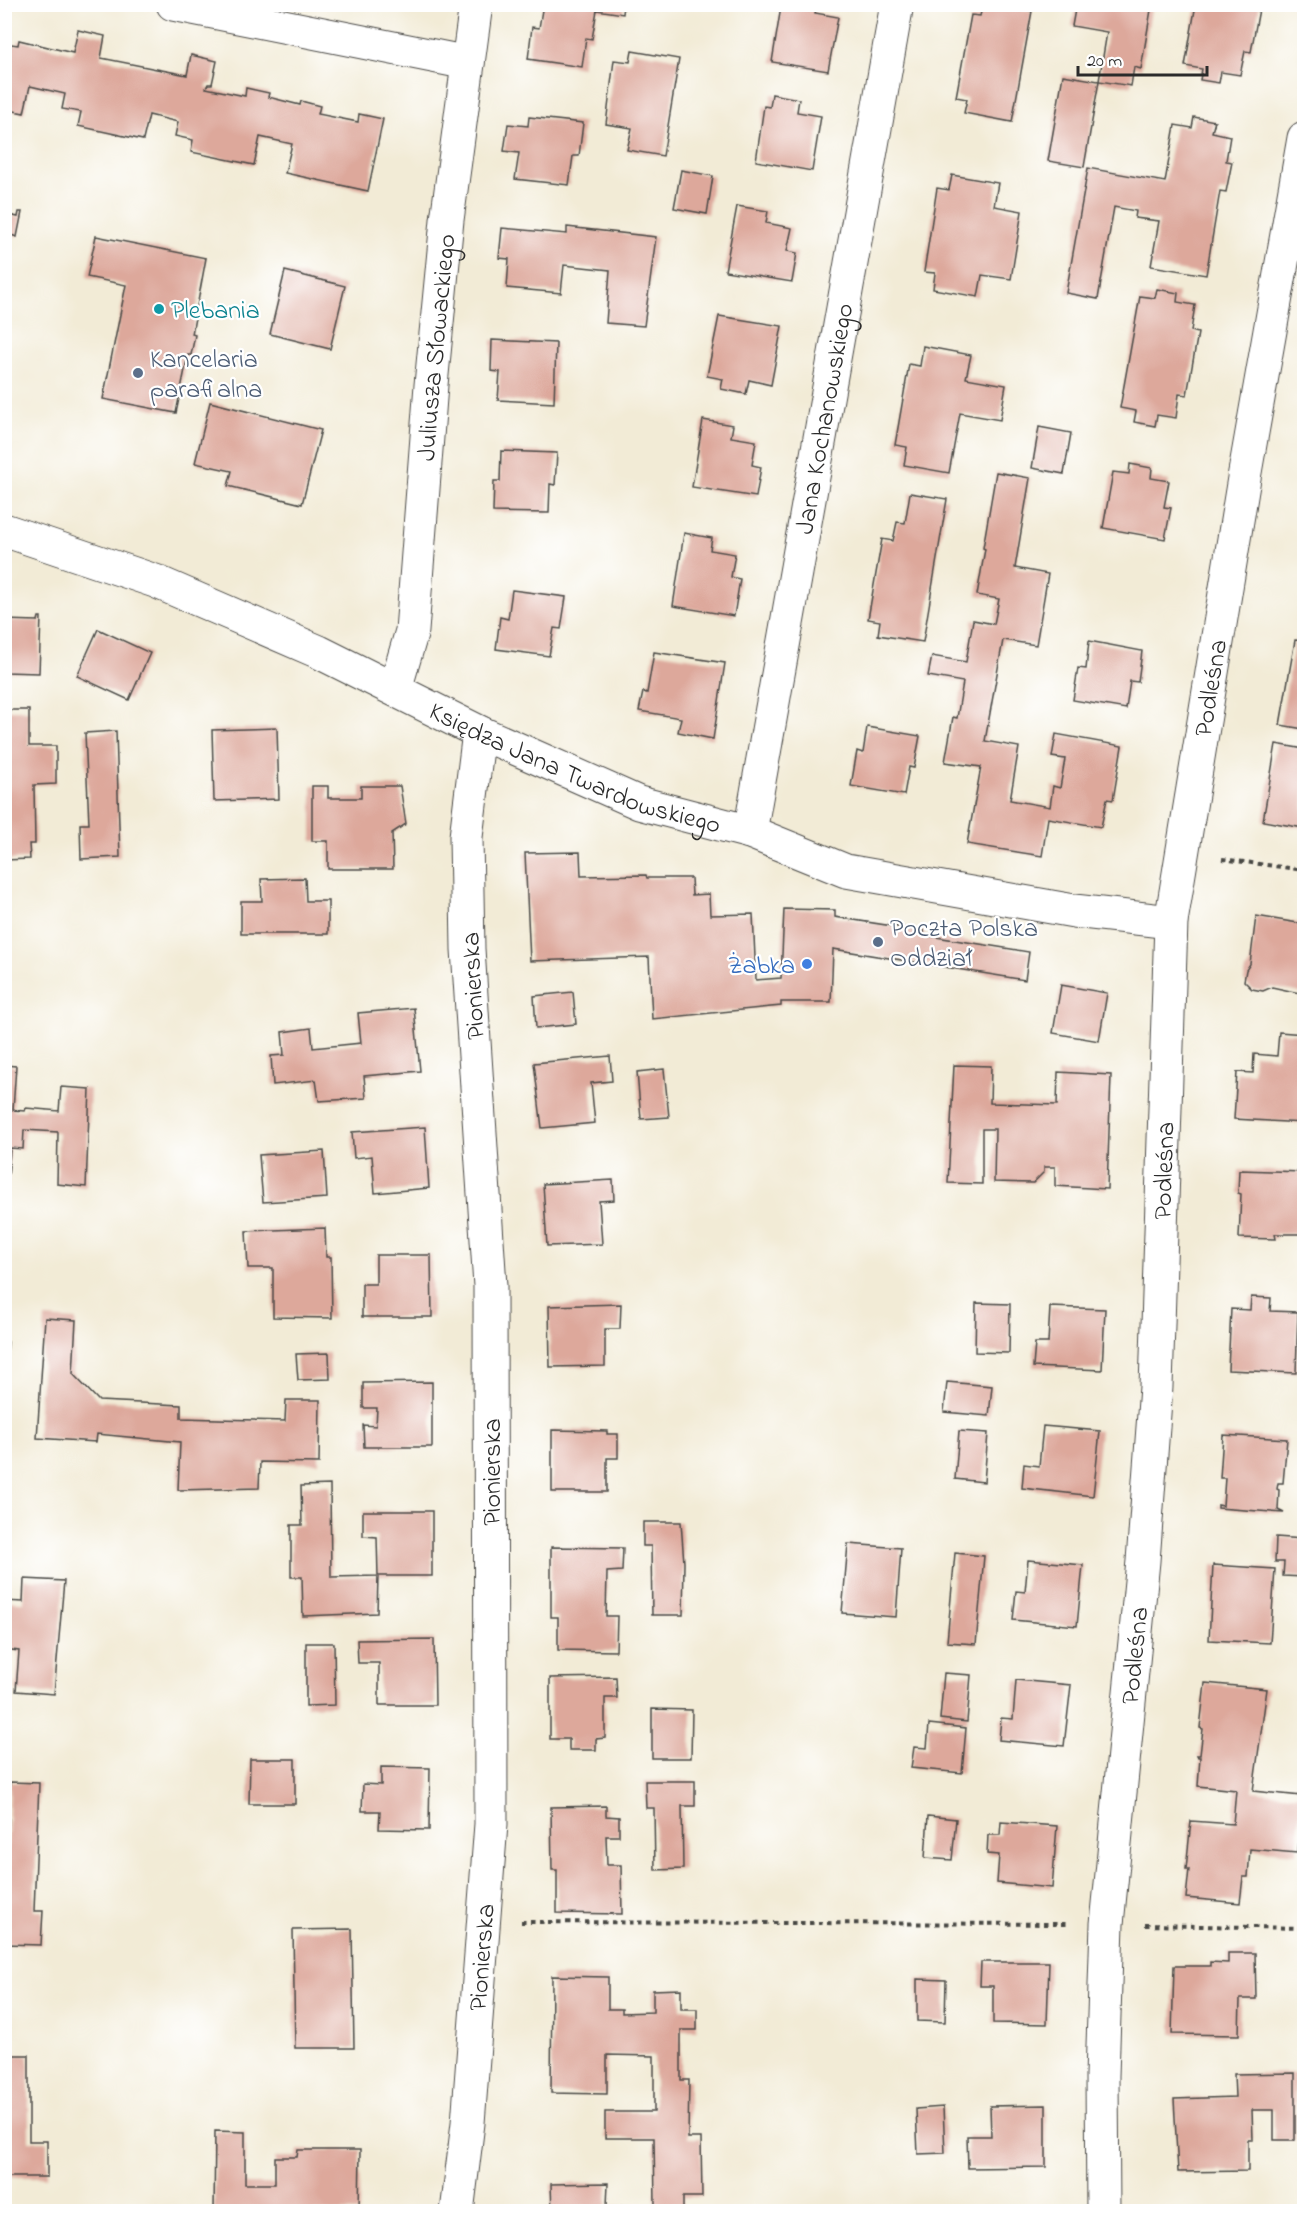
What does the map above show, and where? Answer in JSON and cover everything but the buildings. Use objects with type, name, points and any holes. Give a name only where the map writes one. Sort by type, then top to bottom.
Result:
[{"type":"street","points":[[173,4],[468,63]]},
{"type":"street","name":"Juliusza Słowackiego","points":[[395,689],[412,631],[430,385],[447,220],[476,4]]},
{"type":"street","name":"Jana Kochanowskiego","points":[[750,832],[897,4]]},
{"type":"street","name":"Podleśna","points":[[1103,2211],[1102,2076],[1107,1924],[1142,1573],[1156,1386],[1171,922],[1244,478],[1305,138]]},
{"type":"street","name":"Księdza Jana Twardowskiego","points":[[4,530],[155,582],[318,652],[479,732],[639,803],[750,832],[846,871],[1074,911],[1171,922]]},
{"type":"street","name":"Pionierska","points":[[457,2211],[468,2123],[491,1824],[490,1286],[468,949],[466,837],[479,732]]},
{"type":"path","points":[[1183,853],[1305,870]]},
{"type":"path","points":[[484,1922],[1107,1924],[1305,1928]]},
{"type":"place","name":"Plebania","points":[[159,309]]},
{"type":"place","name":"Kancelaria parafialna","points":[[138,373]]},
{"type":"place","name":"Poczta Polska Oddział","points":[[878,942]]},
{"type":"place","name":"Żabka","points":[[807,964]]}]
